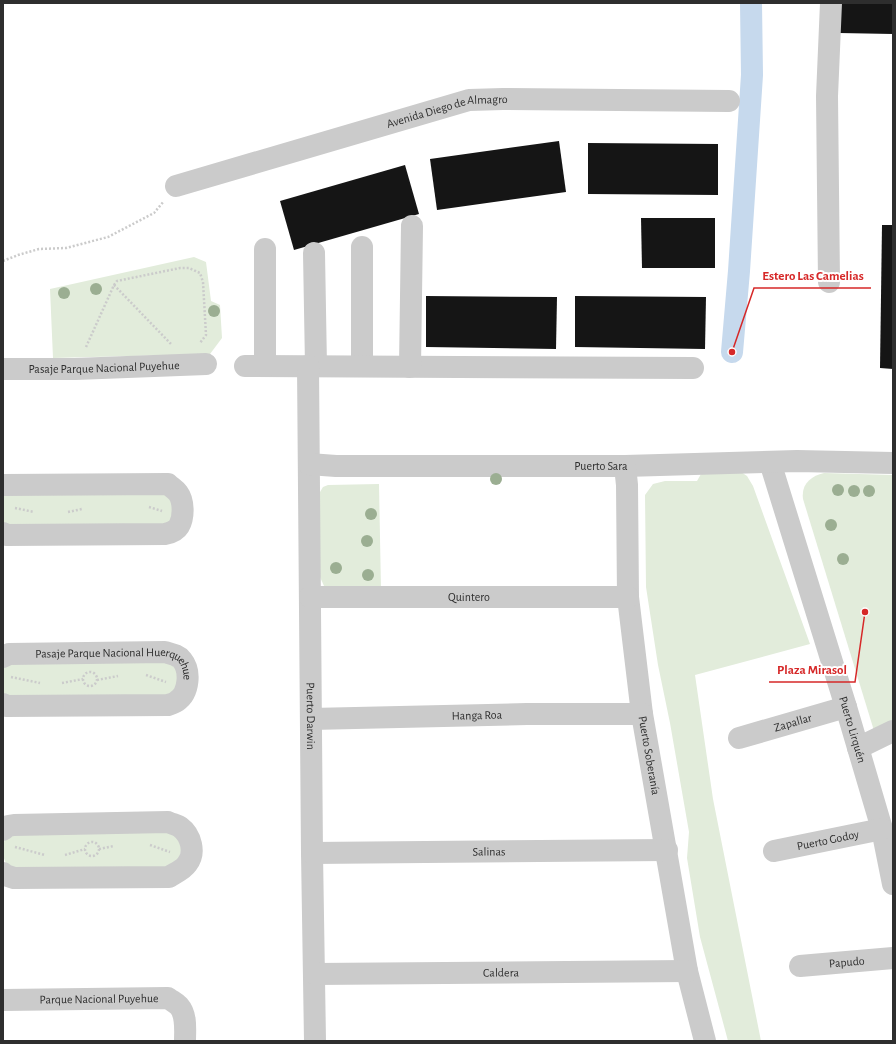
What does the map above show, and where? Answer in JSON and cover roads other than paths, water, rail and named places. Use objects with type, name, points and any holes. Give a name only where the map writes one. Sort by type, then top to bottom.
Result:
[{"type":"street","points":[[829,282],[827,96],[830,3]]},
{"type":"street","name":"Avenida Diego de Almagro","points":[[176,186],[469,100],[504,99],[729,102]]},
{"type":"street","points":[[410,367],[412,226]]},
{"type":"street","points":[[362,247],[362,366]]},
{"type":"street","points":[[265,249],[255,366],[693,368]]},
{"type":"street","name":"Puerto Darwin","points":[[314,253],[312,366],[309,391],[309,464],[312,853],[316,1041]]},
{"type":"street","name":"Pasaje Parque Nacional Puyehue","points":[[3,369],[75,369],[198,359]]},
{"type":"street","name":"Puerto Sara","points":[[309,464],[336,466],[625,466],[770,462],[893,463]]},
{"type":"street","name":"Puerto Lirquén","points":[[770,462],[858,748],[884,807],[882,829],[893,884]]},
{"type":"street","name":"Puerto Soberanía","points":[[625,466],[627,485],[628,597],[642,714],[687,971],[705,1041]]},
{"type":"street","points":[[3,485],[168,484],[178,493],[183,506],[182,518],[178,527],[173,532],[165,534],[6,535],[3,533]]},
{"type":"street","name":"Quintero","points":[[310,597],[628,597]]},
{"type":"street","name":"Pasaje Parque Nacional Huerquehue","points":[[3,704],[6,706],[168,705],[177,702],[183,696],[188,680],[187,669],[182,660],[176,655],[166,652],[9,654],[6,667]]},
{"type":"street","name":"Zapallar","points":[[739,738],[846,707]]},
{"type":"street","name":"Hanga Roa","points":[[311,719],[527,714],[642,714]]},
{"type":"street","points":[[858,748],[893,731]]},
{"type":"street","points":[[3,873],[14,878],[169,877],[187,865],[190,860],[192,850],[188,835],[180,826],[168,822],[14,825],[7,838]]},
{"type":"street","name":"Puerto Godoy","points":[[774,851],[882,829]]},
{"type":"street","name":"Salinas","points":[[312,853],[667,850]]},
{"type":"street","name":"Papudo","points":[[800,966],[893,958]]},
{"type":"street","name":"Caldera","points":[[315,974],[687,971]]},
{"type":"street","name":"Parque Nacional Puyehue","points":[[3,1000],[168,998],[179,1005],[183,1012],[185,1020],[185,1041]]},
{"type":"waterway","points":[[732,352],[752,75],[751,3]]},
{"type":"place","name":"Estero Las Camelias","points":[[732,352]]},
{"type":"place","name":"Plaza Mirasol","points":[[865,612]]}]
